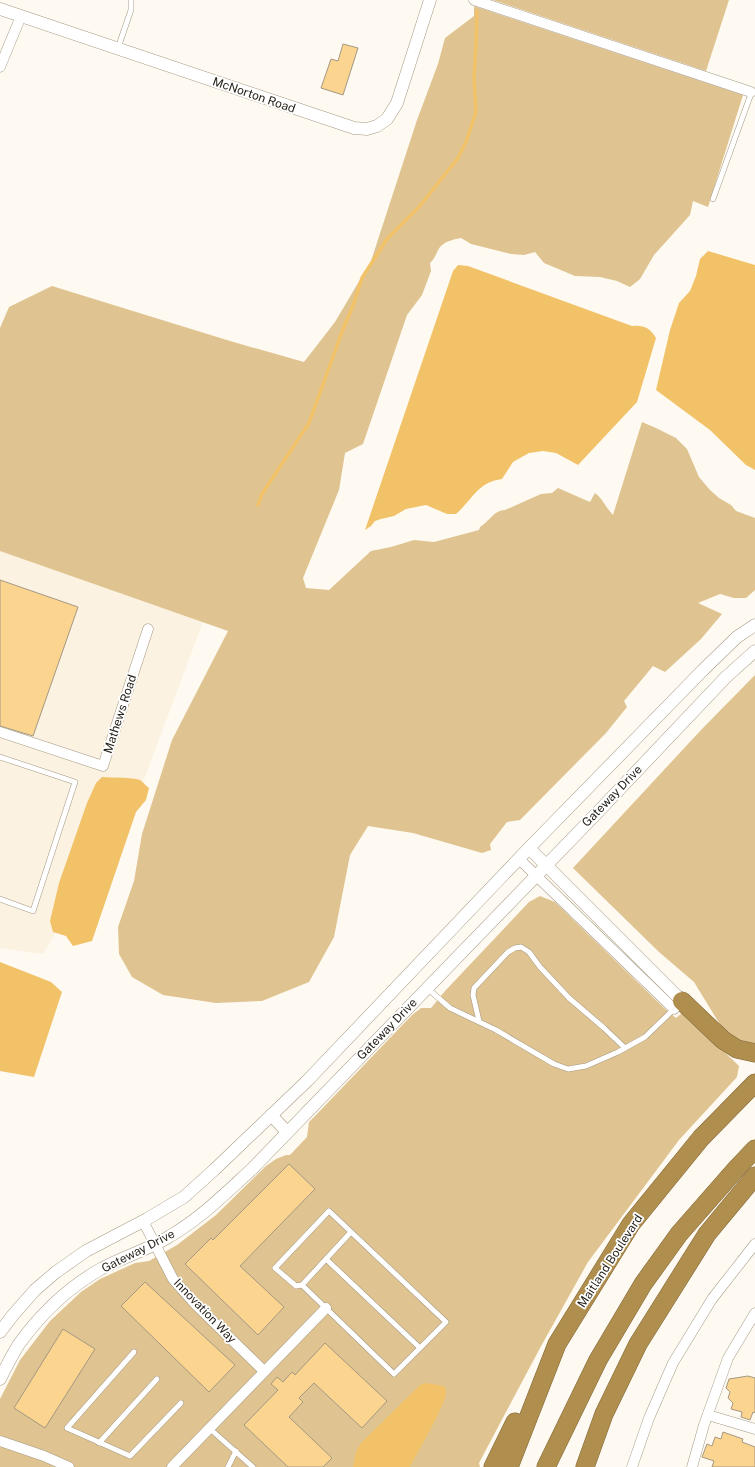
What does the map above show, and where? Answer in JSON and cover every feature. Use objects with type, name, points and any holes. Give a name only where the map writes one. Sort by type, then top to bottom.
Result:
[{"type":"highway","points":[[678,1005],[737,1049],[755,1053]]},
{"type":"highway","name":"Maitland Boulevard","points":[[509,1467],[557,1344],[631,1224],[701,1138],[755,1083]]},
{"type":"highway","points":[[546,1467],[598,1360],[643,1284],[679,1234],[755,1149]]},
{"type":"highway","points":[[585,1467],[604,1414],[638,1344],[707,1234],[755,1176]]},
{"type":"highway","points":[[493,1467],[557,1344]]},
{"type":"street","name":"McNorton Road","points":[[0,9],[354,128],[367,129],[377,126],[387,119],[397,103],[430,0]]},
{"type":"street","points":[[474,0],[753,91]]},
{"type":"street","points":[[0,67],[21,16]]},
{"type":"street","name":"Gateway Drive","points":[[0,1332],[13,1314],[34,1290],[56,1272],[86,1251],[143,1221],[184,1196],[214,1170],[307,1081],[529,848],[703,670],[738,637],[755,625]]},
{"type":"street","name":"Mathews Road","points":[[0,732],[103,766],[148,628]]},
{"type":"street","name":"Gateway Drive","points":[[0,1379],[19,1345],[32,1327],[51,1307],[74,1287],[100,1270],[170,1237],[203,1214],[252,1169],[537,875],[726,677],[755,651]]},
{"type":"street","points":[[529,848],[678,1005]]},
{"type":"street","points":[[519,859],[678,1005]]},
{"type":"street","points":[[271,1115],[287,1132]]},
{"type":"street","name":"Innovation Way","points":[[143,1221],[173,1280],[196,1305],[264,1371]]},
{"type":"street","points":[[632,1467],[651,1411],[673,1362],[712,1299],[755,1244]]},
{"type":"street","points":[[172,1467],[326,1308]]},
{"type":"street","points":[[692,1467],[728,1358],[755,1313]]},
{"type":"street","points":[[708,1415],[755,1429]]},
{"type":"street","points":[[0,1441],[44,1456],[69,1467]]},
{"type":"lane","points":[[118,48],[131,10],[131,0]]},
{"type":"lane","points":[[712,199],[753,91]]},
{"type":"lane","points":[[0,757],[75,782],[33,911],[0,899]]},
{"type":"lane","points":[[479,1021],[473,995],[474,988],[508,952],[515,948],[521,947],[529,952],[540,967],[569,998],[625,1048]]},
{"type":"lane","points":[[427,988],[450,1008],[479,1021],[554,1064],[568,1069],[586,1066],[625,1048],[645,1036],[678,1005]]},
{"type":"lane","points":[[329,1211],[446,1322],[394,1374],[302,1286],[296,1286],[275,1268],[329,1211]]},
{"type":"lane","points":[[302,1286],[351,1232]]},
{"type":"lane","points":[[326,1259],[420,1348]]},
{"type":"lane","points":[[134,1352],[67,1428],[130,1456],[181,1404]]},
{"type":"lane","points":[[99,1443],[157,1379]]},
{"type":"lane","points":[[209,1428],[253,1467]]},
{"type":"lane","points":[[228,1467],[236,1451]]},
{"type":"shaded area","points":[[493,0],[729,0],[706,71]]},
{"type":"shaded area","points":[[474,6],[743,95],[708,207],[693,201],[690,215],[654,255],[640,279],[630,287],[617,281],[600,277],[575,276],[544,263],[535,252],[524,255],[511,254],[471,244],[461,238],[447,242],[440,247],[434,259],[430,263],[431,271],[422,295],[407,315],[363,444],[345,453],[339,490],[303,578],[306,588],[329,590],[371,551],[414,540],[434,542],[479,530],[480,527],[498,512],[541,494],[552,493],[558,488],[590,502],[595,493],[613,515],[642,422],[676,438],[687,449],[699,477],[710,490],[719,498],[731,505],[736,511],[755,518],[755,590],[746,598],[734,598],[720,594],[698,603],[722,614],[701,639],[665,672],[653,666],[624,701],[627,707],[606,733],[520,820],[507,822],[490,844],[491,850],[482,853],[413,833],[368,826],[350,855],[334,937],[309,982],[262,1001],[216,1003],[163,995],[132,977],[119,954],[118,927],[134,881],[142,834],[172,740],[228,631],[0,551],[0,328],[9,307],[52,286],[230,341],[304,362],[335,322],[371,261],[417,120],[438,64],[445,38],[474,16]]},
{"type":"shaded area","points":[[708,251],[755,265],[755,470],[746,465],[710,430],[656,390],[670,330],[679,303],[690,291],[696,276],[700,259]]},
{"type":"shaded area","points":[[458,265],[468,266],[632,326],[640,326],[649,330],[656,338],[637,402],[578,465],[556,453],[543,451],[529,453],[513,462],[502,479],[481,487],[456,514],[447,514],[426,505],[406,509],[394,516],[375,521],[365,530],[453,271]]},
{"type":"shaded area","points":[[0,547],[206,614],[139,793],[43,954],[0,948]]},
{"type":"shaded area","points":[[755,675],[755,1043],[750,1046],[727,1036],[694,982],[659,952],[573,868],[701,730]]},
{"type":"shaded area","points":[[102,777],[136,779],[140,780],[149,788],[146,800],[136,812],[92,941],[73,946],[66,936],[53,932],[50,921],[59,883],[87,803],[96,783]]},
{"type":"shaded area","points":[[540,896],[555,902],[664,1008],[676,1018],[683,1012],[739,1066],[737,1077],[679,1140],[588,1262],[479,1463],[480,1467],[0,1467],[0,1399],[20,1360],[50,1321],[81,1292],[100,1279],[135,1263],[149,1261],[177,1245],[216,1215],[266,1166],[276,1159],[290,1155],[307,1137],[309,1122],[412,1015],[421,1008],[431,1008],[445,991],[529,902]]},
{"type":"shaded area","points":[[0,962],[51,982],[62,992],[34,1077],[0,1071]]},
{"type":"shaded area","points":[[426,1383],[444,1386],[446,1391],[445,1397],[425,1441],[410,1467],[353,1467],[356,1452],[361,1443],[420,1385]]},
{"type":"building","points":[[343,44],[358,48],[343,95],[321,88],[331,59],[338,61]]},
{"type":"building","points":[[0,580],[78,607],[33,736],[0,726]]},
{"type":"building","points":[[289,1164],[315,1189],[240,1266],[284,1307],[258,1335],[185,1264],[211,1238],[213,1240]]},
{"type":"building","points":[[145,1282],[235,1365],[209,1392],[121,1306]]},
{"type":"building","points":[[63,1329],[95,1349],[45,1428],[14,1408]]},
{"type":"building","points":[[325,1343],[387,1401],[362,1428],[314,1383],[299,1398],[303,1402],[289,1417],[332,1458],[323,1467],[288,1467],[244,1425],[278,1390],[271,1384],[277,1377],[283,1382],[292,1372],[295,1375]]},
{"type":"building","points":[[748,1376],[755,1378],[755,1413],[753,1412],[750,1420],[741,1417],[742,1412],[731,1409],[733,1403],[728,1398],[730,1392],[726,1388],[729,1379]]},
{"type":"building","points":[[723,1432],[743,1439],[742,1442],[755,1447],[755,1467],[712,1467],[714,1461],[702,1457],[707,1444],[712,1446],[715,1437],[721,1439]]},
{"type":"waterway","points":[[258,505],[262,494],[309,423],[362,278],[387,239],[419,207],[458,158],[466,142],[476,112],[474,77],[477,11]]}]
